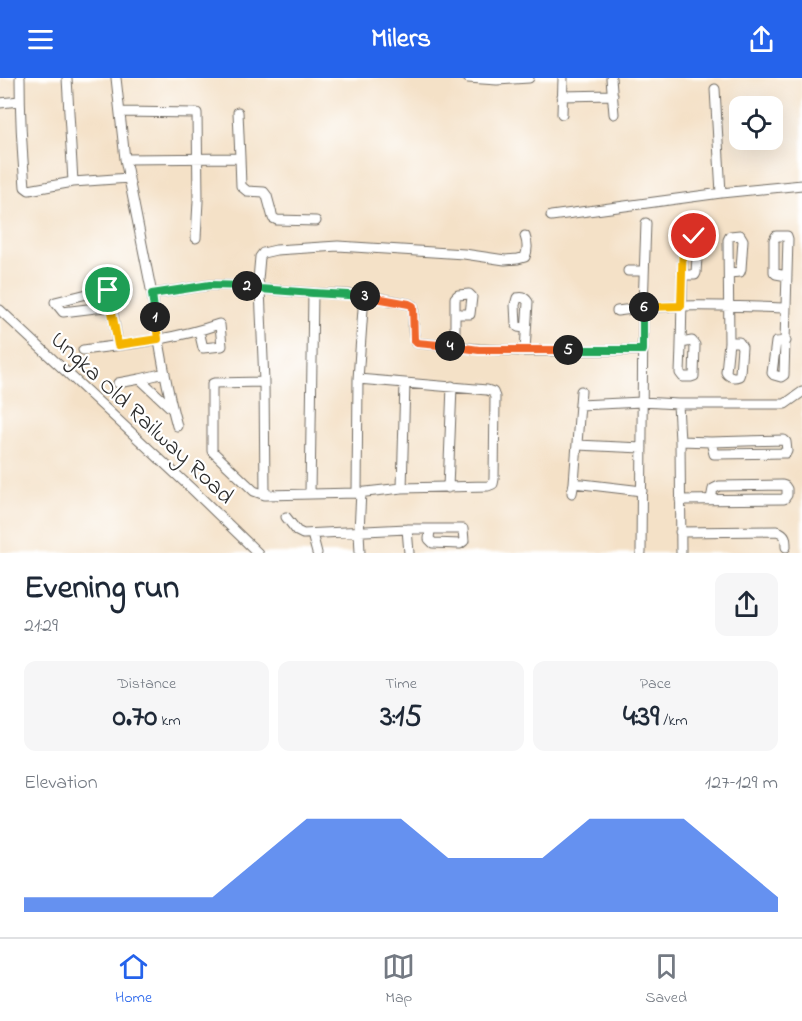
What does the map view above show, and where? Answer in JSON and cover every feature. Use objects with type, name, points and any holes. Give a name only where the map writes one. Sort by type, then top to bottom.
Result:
[{"type":"street","points":[[20,78],[25,187],[29,189],[73,182],[129,178]]},
{"type":"street","points":[[67,78],[73,182]]},
{"type":"street","points":[[116,78],[125,159],[152,294],[158,339],[177,426]]},
{"type":"street","points":[[468,78],[498,80],[528,78]]},
{"type":"street","points":[[562,114],[563,78]]},
{"type":"street","points":[[611,78],[614,114]]},
{"type":"street","points":[[715,88],[721,193]]},
{"type":"street","points":[[562,96],[613,95]]},
{"type":"street","points":[[0,103],[20,101]]},
{"type":"street","points":[[120,112],[198,113],[196,238]]},
{"type":"street","points":[[238,112],[242,186],[247,191],[264,192],[273,218],[277,220],[316,221]]},
{"type":"street","points":[[125,159],[240,158]]},
{"type":"street","points":[[551,216],[721,193],[802,185]]},
{"type":"street","points":[[641,553],[646,224]]},
{"type":"street","points":[[265,495],[264,382],[258,280],[258,266],[263,253],[338,246],[464,254],[505,260],[525,257],[528,243],[525,236]]},
{"type":"street","points":[[628,271],[644,271]]},
{"type":"street","points":[[729,273],[729,342]]},
{"type":"street","points":[[681,343],[682,275]]},
{"type":"street","points":[[786,340],[787,276]]},
{"type":"street","points":[[152,294],[210,285],[364,295],[413,306],[414,340],[417,343],[479,350],[643,350]]},
{"type":"street","points":[[111,306],[63,312],[55,302],[107,289],[109,291],[118,345]]},
{"type":"street","points":[[310,493],[313,293]]},
{"type":"street","points":[[360,553],[358,379],[364,295]]},
{"type":"street","points":[[617,311],[643,307],[681,306],[786,308]]},
{"type":"street","name":"Ungka Old Railway Road","points":[[0,310],[258,553]]},
{"type":"street","points":[[455,314],[455,346]]},
{"type":"street","points":[[525,328],[525,351]]},
{"type":"street","points":[[83,350],[199,331]]},
{"type":"street","points":[[118,383],[165,373]]},
{"type":"street","points":[[140,379],[172,409]]},
{"type":"street","points":[[264,382],[213,383],[212,451],[254,491],[265,495],[448,488],[493,484],[495,397],[493,392],[452,386],[358,379]]},
{"type":"street","points":[[402,488],[405,383]]},
{"type":"street","points":[[448,488],[452,386]]},
{"type":"street","points":[[581,391],[573,488],[642,491]]},
{"type":"street","points":[[580,405],[642,402],[785,404],[802,392]]},
{"type":"street","points":[[678,404],[681,553]]},
{"type":"street","points":[[680,441],[784,440],[787,450],[786,453],[714,454],[711,442]]},
{"type":"street","points":[[577,445],[642,448]]},
{"type":"street","points":[[680,500],[784,499],[787,489],[782,485],[719,486],[713,489],[711,499]]},
{"type":"street","points":[[286,517],[300,533],[430,530]]},
{"type":"street","points":[[407,529],[409,553]]},
{"type":"street","points":[[680,532],[777,531],[786,537],[786,547]]},
{"type":"street","points":[[312,534],[317,553]]},
{"type":"route","points":[[108,290],[118,345],[158,339],[152,294],[210,285],[364,295],[409,304],[413,306],[414,340],[417,343],[479,350],[643,350],[643,307],[681,306],[683,239],[687,236],[694,236]]}]
